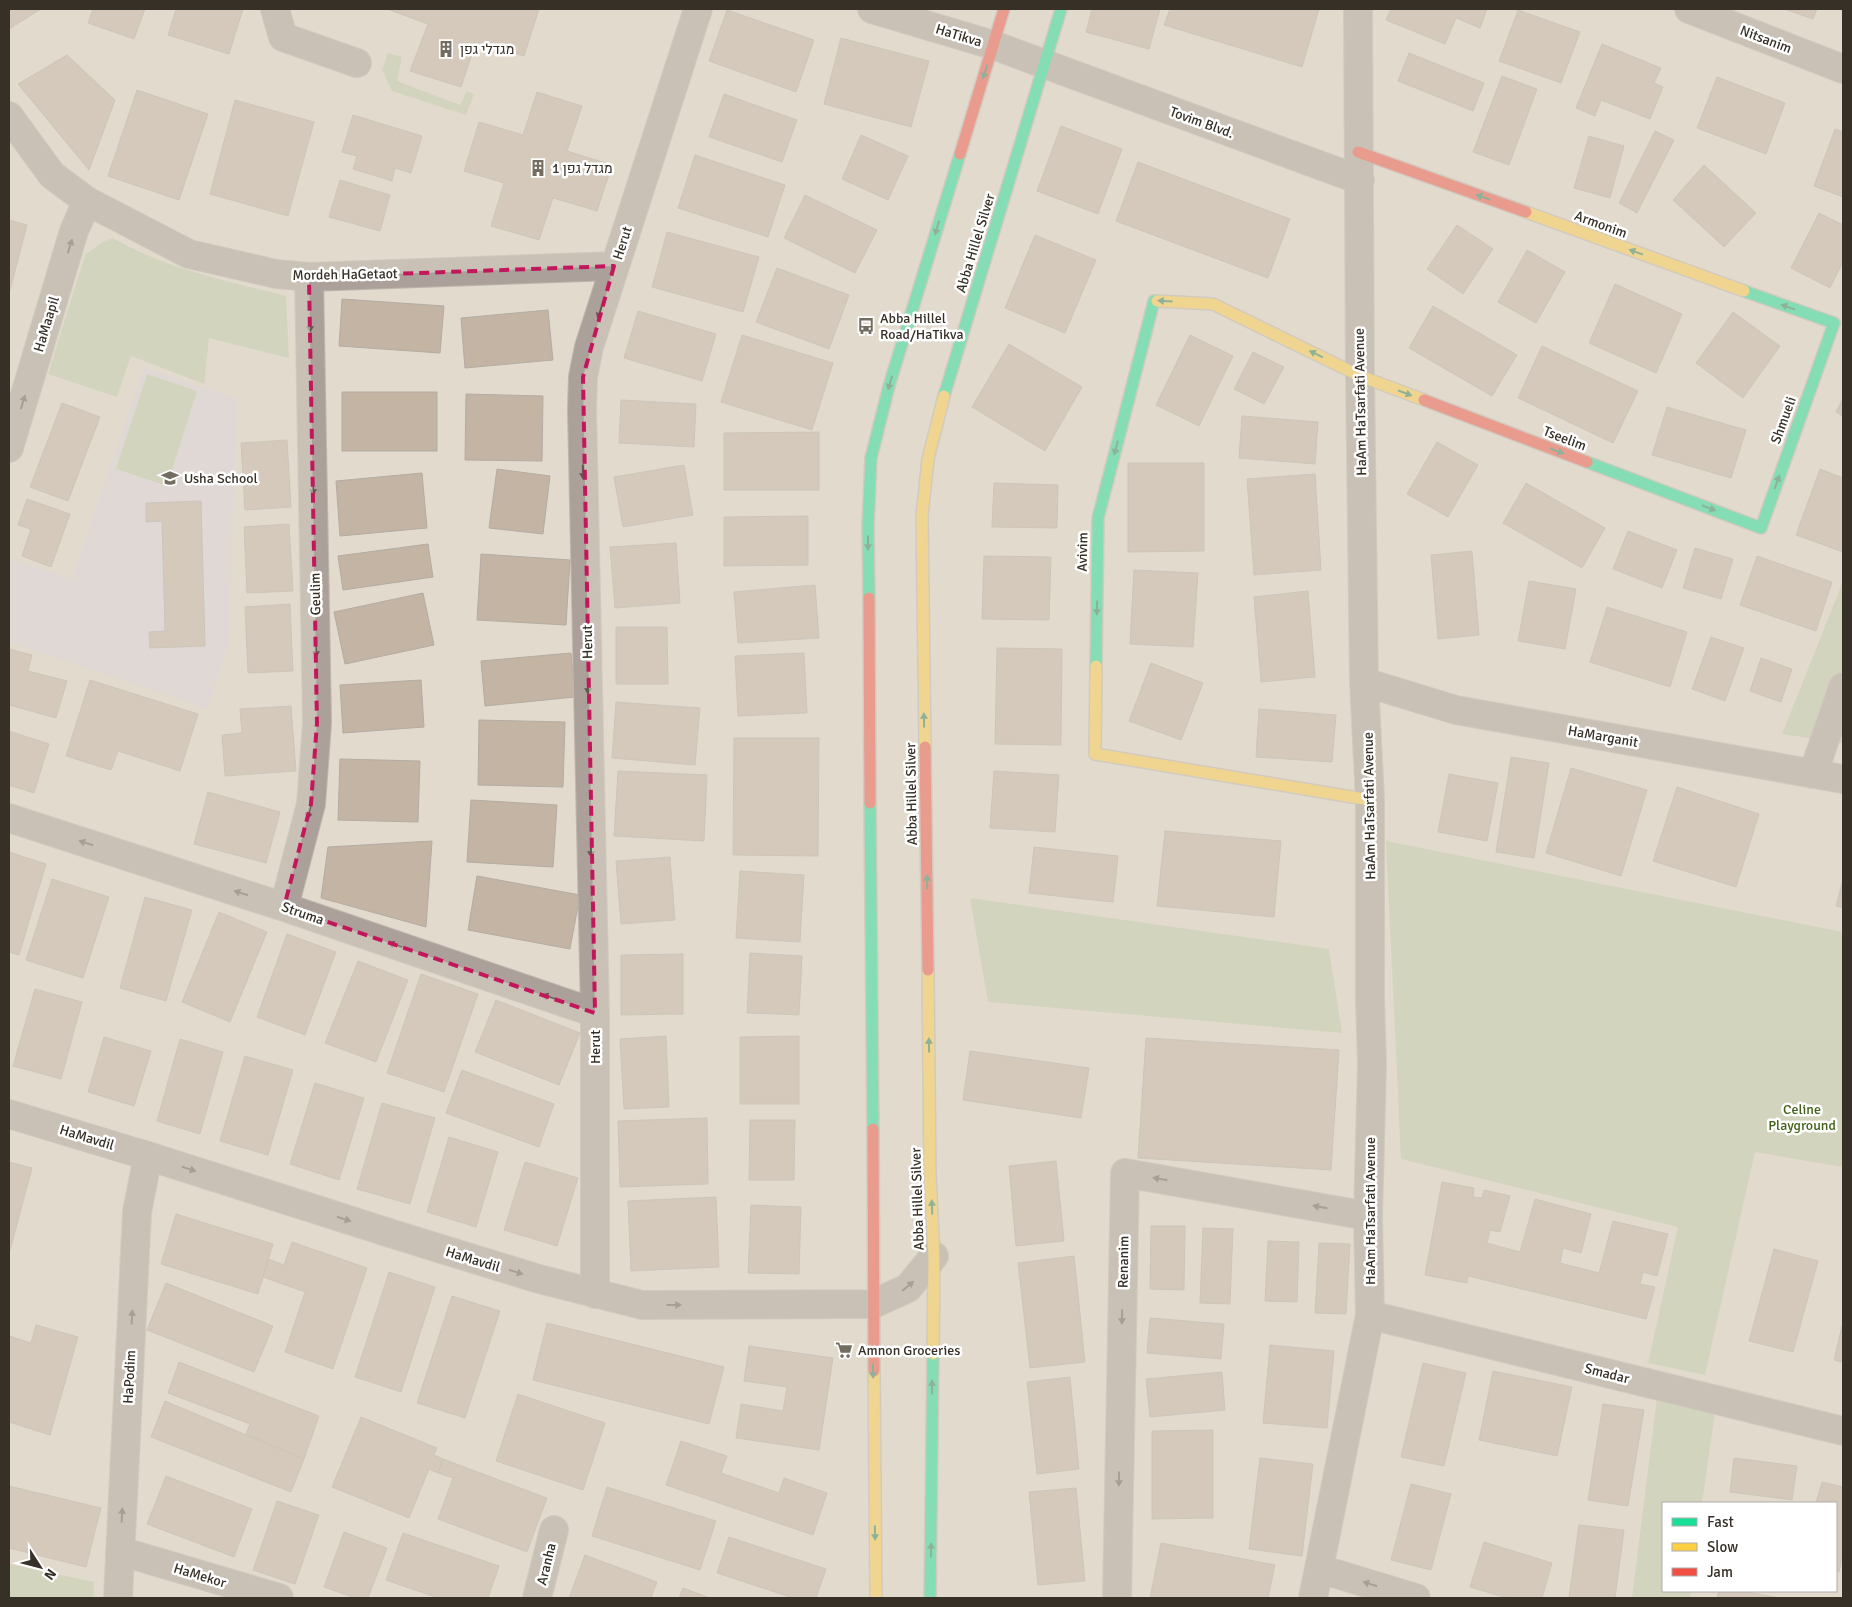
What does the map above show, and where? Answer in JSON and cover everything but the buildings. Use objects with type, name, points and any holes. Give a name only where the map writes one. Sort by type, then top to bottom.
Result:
[{"type":"main road","points":[[876,1598],[868,536],[871,458],[889,386],[1004,9]]},
{"type":"main road","name":"Abba Hillel Silver","points":[[930,1598],[934,1256],[930,1174],[922,516],[928,459],[944,397],[1062,9]]},
{"type":"main road","name":"Armonim","points":[[1358,152],[1834,323]]},
{"type":"main road","name":"Avivim","points":[[1360,376],[1213,304],[1154,301],[1098,518],[1095,754],[1370,800]]},
{"type":"main road","name":"Shmueli","points":[[1761,528],[1834,323]]},
{"type":"main road","name":"Tseelim","points":[[1360,376],[1761,528]]},
{"type":"street","points":[[275,9],[283,37],[358,63]]},
{"type":"street","name":"Herut","points":[[595,1294],[595,1013],[582,419],[583,377],[589,347],[614,266],[698,9]]},
{"type":"street","name":"HaTikva","points":[[872,9],[993,45],[1044,65]]},
{"type":"street","name":"HaAm HaTsarfati Avenue","points":[[1313,1598],[1370,1315],[1368,1216],[1372,1064],[1370,1001],[1370,800],[1364,682],[1358,9]]},
{"type":"street","name":"Nitsanim","points":[[1689,9],[1843,69]]},
{"type":"street","name":"Tovim Blvd.","points":[[1044,65],[1360,180]]},
{"type":"street","name":"Mordeh HaGetaot","points":[[9,116],[52,175],[87,201],[189,254],[276,274],[309,277],[614,266]]},
{"type":"street","name":"HaMaapil","points":[[9,448],[74,231],[87,201]]},
{"type":"street","name":"Geulim","points":[[284,907],[311,804],[317,723],[309,277]]},
{"type":"street","name":"HaMarganit","points":[[1364,682],[1456,710],[1843,779]]},
{"type":"street","points":[[1813,774],[1843,686]]},
{"type":"street","name":"Struma","points":[[9,818],[284,907],[595,1013]]},
{"type":"street","name":"HaMavdil","points":[[9,1114],[396,1235],[595,1294],[642,1305],[873,1304],[908,1288],[934,1256]]},
{"type":"street","name":"HaPodim","points":[[118,1598],[137,1212],[148,1156]]},
{"type":"street","name":"Renanim","points":[[1117,1598],[1125,1173],[1368,1216]]},
{"type":"street","name":"Smadar","points":[[1370,1315],[1843,1431]]},
{"type":"street","name":"Aranha","points":[[537,1598],[554,1530]]},
{"type":"street","name":"HaMekor","points":[[120,1551],[279,1598]]},
{"type":"street","points":[[1320,1569],[1416,1598]]},
{"type":"highlighted area","points":[[614,266],[583,377],[595,1013],[284,907],[311,804],[317,723],[309,277]]},
{"type":"shaded area","name":"Usha School","points":[[144,367],[237,399],[228,645],[207,709],[9,642],[9,558],[72,579]]},
{"type":"green space","points":[[388,53],[402,57],[397,81],[460,105],[467,91],[474,94],[466,115],[392,91],[382,70]]},
{"type":"green space","points":[[113,238],[133,249],[175,266],[286,296],[289,358],[209,338],[204,384],[131,356],[117,397],[48,374],[85,255],[102,242]]},
{"type":"green space","points":[[147,374],[197,391],[167,486],[116,469]]},
{"type":"green space","points":[[1843,581],[1843,743],[1782,734]]},
{"type":"green space","name":"Celine Playground","points":[[1386,841],[1843,932],[1843,1167],[1755,1152],[1705,1375],[1648,1363],[1678,1227],[1401,1159]]},
{"type":"green space","points":[[970,898],[1329,949],[1342,1033],[988,1002]]},
{"type":"green space","points":[[1657,1398],[1715,1412],[1702,1502],[1662,1502],[1662,1592],[1691,1592],[1690,1598],[1632,1598]]},
{"type":"green space","points":[[9,1564],[94,1582],[93,1598],[9,1598]]},
{"type":"traffic: fast","points":[[944,396],[1061,9]]},
{"type":"traffic: fast","points":[[869,598],[868,526],[871,458],[889,386],[960,154]]},
{"type":"traffic: fast","points":[[1587,462],[1761,528],[1834,323],[1744,291]]},
{"type":"traffic: fast","points":[[1096,666],[1098,518],[1154,301],[1157,301]]},
{"type":"traffic: fast","points":[[870,803],[873,1129]]},
{"type":"traffic: fast","points":[[930,1598],[933,1354]]},
{"type":"traffic: slow","points":[[1526,212],[1744,291]]},
{"type":"traffic: slow","points":[[1157,301],[1213,304],[1360,376],[1424,400]]},
{"type":"traffic: slow","points":[[925,747],[922,516],[928,459],[944,396]]},
{"type":"traffic: slow","points":[[1096,666],[1095,754],[1370,800]]},
{"type":"traffic: slow","points":[[928,970],[930,1175],[934,1256],[933,1354]]},
{"type":"traffic: slow","points":[[874,1371],[876,1598]]},
{"type":"traffic: jam","points":[[960,154],[1004,9]]},
{"type":"traffic: jam","points":[[1358,152],[1526,212]]},
{"type":"traffic: jam","points":[[1424,400],[1587,462]]},
{"type":"traffic: jam","points":[[869,598],[870,803]]},
{"type":"traffic: jam","points":[[925,747],[928,970]]},
{"type":"traffic: jam","points":[[873,1129],[874,1371]]},
{"type":"place","name":"מגדלי גפן","points":[[446,49]]},
{"type":"place","name":"מגדל גפן 1","points":[[538,168]]},
{"type":"place","name":"Abba Hillel Road/HaTikva","points":[[866,326]]},
{"type":"place","name":"Usha School","points":[[170,478]]},
{"type":"place","name":"Amnon Groceries","points":[[844,1350]]}]
